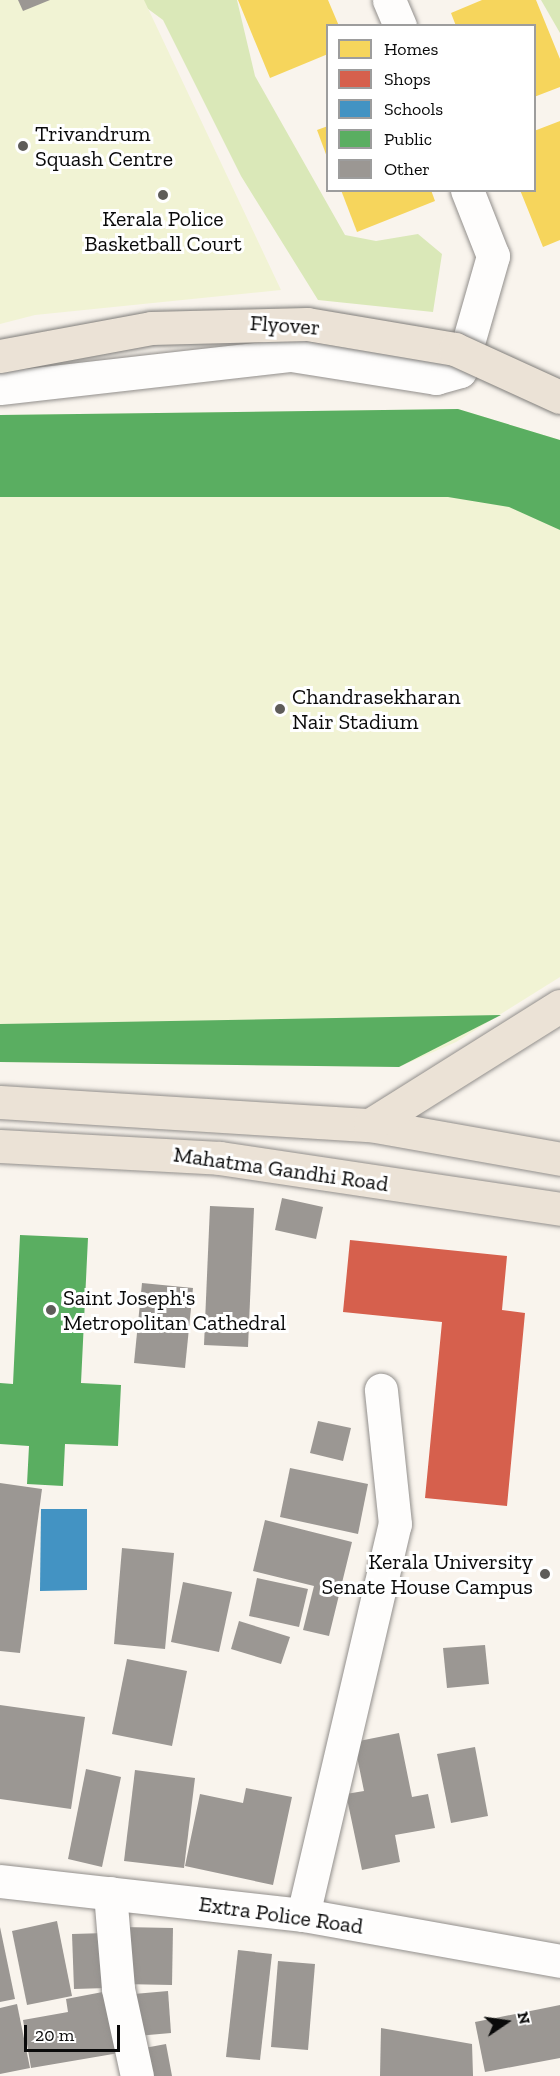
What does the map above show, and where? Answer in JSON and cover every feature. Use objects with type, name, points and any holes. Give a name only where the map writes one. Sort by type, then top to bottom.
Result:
[{"type":"main road","name":"Flyover","points":[[0,356],[151,328],[307,324],[455,349],[560,397]]},
{"type":"main road","points":[[370,1125],[560,1006]]},
{"type":"main road","name":"Mahatma Gandhi Road","points":[[0,1102],[370,1125],[560,1159]]},
{"type":"main road","name":"Mahatma Gandhi Road","points":[[0,1146],[220,1158],[560,1209]]},
{"type":"street","points":[[389,0],[399,24]]},
{"type":"street","points":[[0,388],[291,355],[436,378],[460,371],[492,256],[468,192]]},
{"type":"street","points":[[303,1915],[395,1524],[381,1390]]},
{"type":"street","name":"Extra Police Road","points":[[0,1881],[303,1915],[560,1961]]},
{"type":"street","points":[[110,1893],[118,1989],[137,2076]]},
{"type":"green space","points":[[0,0],[144,0],[281,290],[35,315],[0,324]]},
{"type":"green space","points":[[136,0],[237,0],[255,76],[345,235],[376,241],[418,234],[442,254],[433,312],[318,300],[241,176],[163,20]]},
{"type":"green space","points":[[541,0],[560,0],[560,33]]},
{"type":"green space","name":"Chandrasekharan Nair Stadium","points":[[458,409],[560,440],[560,977],[456,1042],[399,1067],[0,1062],[0,415]]},
{"type":"building: Homes","points":[[238,0],[328,0],[338,24],[326,24],[326,55],[270,78]]},
{"type":"building: Homes","points":[[482,0],[536,0],[560,59],[560,87],[536,96],[536,24],[455,24],[451,13]]},
{"type":"building: Homes","points":[[560,121],[560,240],[543,247],[521,192],[536,192],[536,130]]},
{"type":"building: Homes","points":[[326,127],[326,154],[317,130]]},
{"type":"building: Homes","points":[[342,192],[432,192],[435,201],[357,232]]},
{"type":"building: Shops","points":[[350,1240],[507,1256],[502,1310],[525,1313],[507,1506],[425,1498],[442,1322],[343,1312]]},
{"type":"building: Schools","points":[[41,1509],[87,1509],[87,1590],[40,1591]]},
{"type":"building: Public","points":[[458,409],[560,440],[560,530],[509,507],[448,497],[0,497],[0,415]]},
{"type":"building: Public","points":[[501,1015],[399,1067],[0,1062],[0,1024]]},
{"type":"building: Public","name":"Saint Joseph's Metropolitan Cathedral","points":[[20,1235],[88,1238],[81,1383],[121,1385],[118,1446],[65,1444],[63,1486],[27,1484],[29,1446],[0,1444],[0,1383],[13,1384]]},
{"type":"building: Other","points":[[18,0],[50,0],[23,11]]},
{"type":"building: Other","points":[[282,1198],[323,1207],[316,1239],[275,1230]]},
{"type":"building: Other","points":[[210,1206],[254,1208],[248,1347],[204,1345]]},
{"type":"building: Other","points":[[142,1283],[193,1288],[185,1368],[134,1363]]},
{"type":"building: Other","points":[[318,1421],[351,1428],[343,1461],[310,1453]]},
{"type":"building: Other","points":[[290,1468],[368,1484],[358,1534],[280,1517]]},
{"type":"building: Other","points":[[0,1483],[42,1489],[20,1653],[0,1651]]},
{"type":"building: Other","points":[[265,1520],[352,1542],[329,1636],[303,1630],[314,1586],[253,1571]]},
{"type":"building: Other","points":[[122,1548],[174,1553],[165,1649],[114,1644]]},
{"type":"building: Other","points":[[257,1578],[308,1589],[299,1627],[249,1616]]},
{"type":"building: Other","points":[[183,1582],[232,1592],[219,1652],[171,1642]]},
{"type":"building: Other","points":[[239,1621],[290,1637],[281,1664],[231,1649]]},
{"type":"building: Other","points":[[485,1645],[489,1684],[447,1688],[443,1648]]},
{"type":"building: Other","points":[[127,1659],[187,1671],[172,1746],[112,1734]]},
{"type":"building: Other","points":[[0,1705],[85,1717],[71,1809],[0,1799]]},
{"type":"building: Other","points":[[399,1733],[412,1797],[428,1794],[435,1828],[395,1835],[400,1862],[362,1870],[346,1794],[364,1791],[354,1742]]},
{"type":"building: Other","points":[[475,1747],[488,1816],[451,1823],[437,1754]]},
{"type":"building: Other","points":[[86,1769],[121,1777],[102,1867],[68,1859]]},
{"type":"building: Other","points":[[135,1770],[195,1778],[184,1868],[124,1861]]},
{"type":"building: Other","points":[[246,1788],[292,1797],[273,1885],[185,1866],[200,1794],[243,1803]]},
{"type":"building: Other","points":[[57,1921],[72,1996],[27,2005],[12,1931]]},
{"type":"building: Other","points":[[0,1927],[15,1999],[0,2002]]},
{"type":"building: Other","points":[[122,1927],[173,1928],[172,1985],[121,1984]]},
{"type":"building: Other","points":[[106,1933],[107,1988],[74,1989],[72,1934]]},
{"type":"building: Other","points":[[238,1950],[272,1954],[260,2060],[226,2057]]},
{"type":"building: Other","points":[[278,1961],[315,1964],[308,2050],[271,2047]]},
{"type":"building: Other","points":[[108,1991],[119,2053],[31,2068],[23,2020],[68,2012],[66,1999]]},
{"type":"building: Other","points":[[168,1991],[171,2033],[137,2036],[134,1994]]},
{"type":"building: Other","points":[[17,2004],[30,2068],[0,2074],[0,2008]]},
{"type":"building: Other","points":[[560,2005],[560,2058],[485,2072],[475,2022]]},
{"type":"building: Other","points":[[381,2028],[472,2044],[473,2076],[380,2076]]},
{"type":"building: Other","points":[[166,2044],[172,2076],[144,2076],[139,2049]]},
{"type":"place","name":"Trivandrum Squash Centre","points":[[23,146]]},
{"type":"place","name":"Kerala Police Basketball Court","points":[[163,195]]},
{"type":"place","name":"Chandrasekharan Nair Stadium","points":[[280,709]]},
{"type":"place","name":"Saint Joseph's Metropolitan Cathedral","points":[[51,1310]]},
{"type":"place","name":"Kerala University Senate House Campus","points":[[545,1574]]}]
